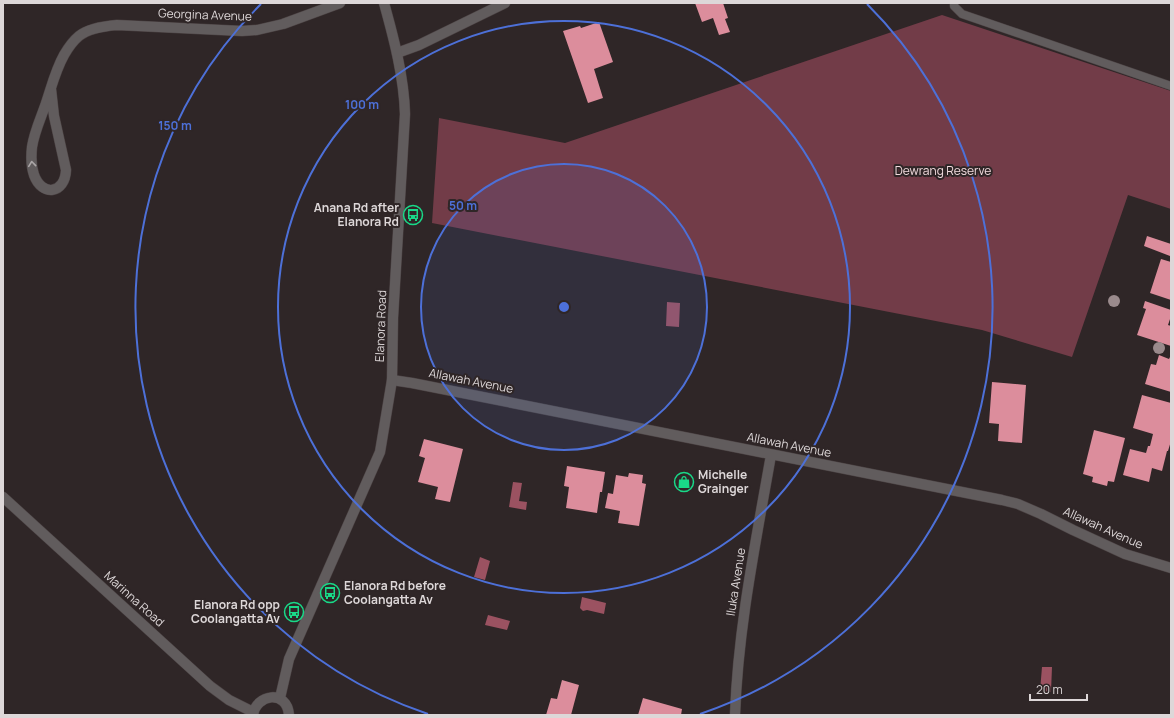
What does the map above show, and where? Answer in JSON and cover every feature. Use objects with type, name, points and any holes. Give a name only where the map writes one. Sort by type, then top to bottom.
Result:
[{"type":"street","name":"Georgina Avenue","points":[[51,89],[54,116],[66,170],[66,176],[61,185],[54,190],[49,190],[41,186],[35,176],[32,163],[34,139],[51,89],[64,55],[72,43],[81,34],[93,29],[117,25],[242,31],[257,30],[283,24],[340,3]]},
{"type":"street","name":"Elanora Road","points":[[280,698],[290,658],[380,452],[392,380],[393,318],[405,98],[397,53],[384,3]]},
{"type":"street","points":[[397,53],[505,3]]},
{"type":"street","name":"Allawah Avenue","points":[[392,380],[1018,504],[1125,554],[1170,565]]},
{"type":"street","name":"Iluka Avenue","points":[[735,715],[744,612],[771,455]]},
{"type":"street","name":"Marinna Road","points":[[3,497],[210,686],[229,700],[253,714]]},
{"type":"street","points":[[253,714],[256,706],[260,702],[266,698],[274,697],[280,698],[286,702],[290,715]]},
{"type":"lane","points":[[954,3],[954,6],[962,14],[1171,86]]},
{"type":"green space","name":"Dewrang Reserve","points":[[942,15],[1171,91],[1171,209],[1128,195],[1072,357],[982,330],[432,223],[439,118],[565,143]]},
{"type":"shaded area","points":[[667,302],[680,303],[679,327],[666,326]]},
{"type":"shaded area","points":[[513,482],[522,483],[519,501],[527,502],[526,510],[509,507]]},
{"type":"shaded area","points":[[480,557],[490,561],[485,580],[474,577]]},
{"type":"shaded area","points":[[582,597],[606,603],[604,614],[587,610],[583,611],[580,608]]},
{"type":"shaded area","points":[[488,615],[510,621],[507,630],[485,625]]},
{"type":"shaded area","points":[[1042,667],[1052,667],[1051,692],[1040,691]]},
{"type":"building","points":[[695,3],[723,3],[728,18],[725,19],[730,32],[719,35],[713,18],[702,22]]},
{"type":"building","points":[[599,22],[613,62],[594,69],[603,98],[588,103],[563,31],[580,26],[581,28]]},
{"type":"building","points":[[1147,236],[1171,244],[1170,256],[1144,246]]},
{"type":"building","points":[[1161,259],[1171,262],[1171,300],[1150,293]]},
{"type":"building","points":[[1145,301],[1171,310],[1168,325],[1171,326],[1171,346],[1137,335],[1146,309],[1143,308]]},
{"type":"building","points":[[1159,355],[1169,359],[1171,355],[1171,392],[1145,384],[1151,364],[1156,365]]},
{"type":"building","points":[[992,382],[1026,385],[1022,443],[998,441],[999,424],[989,423]]},
{"type":"building","points":[[1142,395],[1171,403],[1171,441],[1162,471],[1152,468],[1149,482],[1123,475],[1130,449],[1146,453],[1148,446],[1150,446],[1153,434],[1133,428]]},
{"type":"building","points":[[1094,430],[1125,438],[1114,482],[1108,481],[1107,486],[1092,482],[1093,477],[1083,474]]},
{"type":"building","points":[[424,439],[463,449],[450,502],[435,499],[438,487],[418,482],[425,458],[419,456]]},
{"type":"building","points":[[567,466],[605,472],[597,513],[566,508],[569,487],[564,486]]},
{"type":"building","points":[[629,473],[643,475],[642,483],[646,484],[639,526],[618,523],[620,511],[605,508],[608,493],[613,494],[616,475],[628,477]]},
{"type":"building","points":[[562,680],[579,685],[571,715],[546,715],[551,698],[557,699]]},
{"type":"building","points":[[643,698],[682,709],[681,715],[638,715]]},
{"type":"place","name":"Anana Rd after Elanora Rd","points":[[413,215]]},
{"type":"place","name":"Michelle Grainger","points":[[684,482]]},
{"type":"place","name":"Elanora Rd before Coolangatta Av","points":[[330,593]]},
{"type":"place","name":"Elanora Rd opp Coolangatta Av","points":[[294,612]]}]
